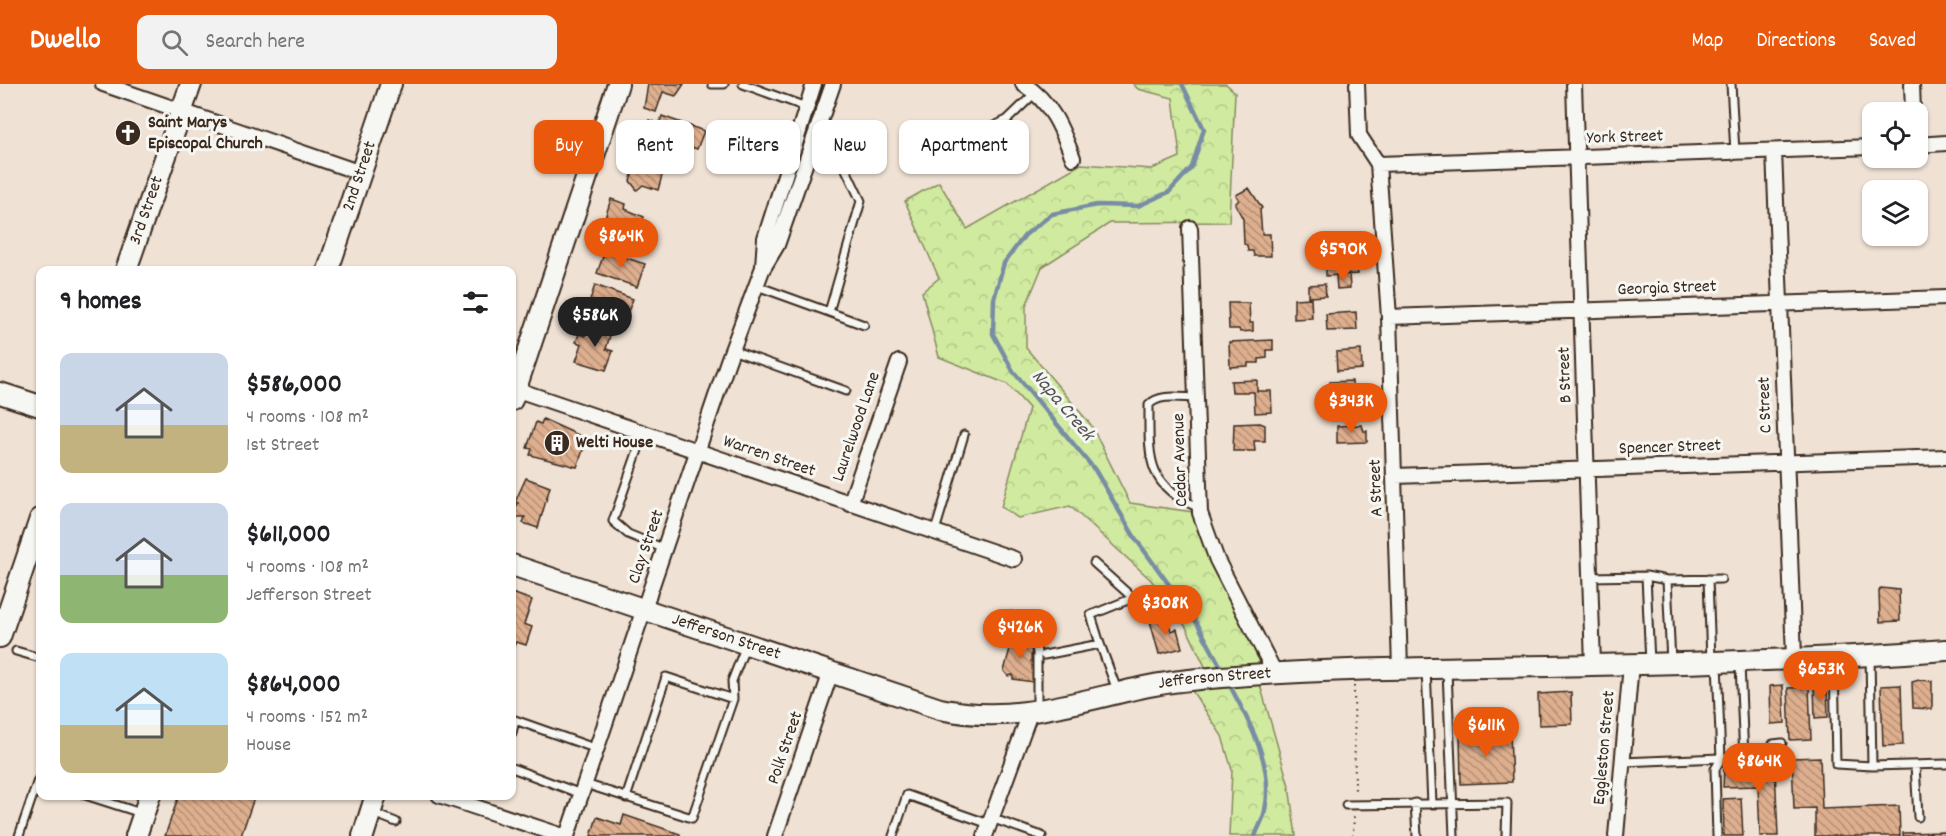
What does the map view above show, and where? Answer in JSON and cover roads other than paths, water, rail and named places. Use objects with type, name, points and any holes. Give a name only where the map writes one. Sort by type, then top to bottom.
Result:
[{"type":"main road","name":"3rd Street","points":[[127,266],[191,84]]},
{"type":"main road","name":"2nd Street","points":[[329,266],[391,84]]},
{"type":"main road","points":[[516,383],[618,84]]},
{"type":"main road","points":[[0,393],[36,405]]},
{"type":"main road","points":[[0,637],[36,546]]},
{"type":"main road","name":"Jefferson Street","points":[[516,566],[746,645],[955,712],[986,716],[1033,712],[1184,681],[1275,673],[1447,666],[1593,665],[1870,656],[1946,650]]},
{"type":"main road","points":[[136,836],[147,804]]},
{"type":"main road","points":[[363,836],[373,804]]},
{"type":"street","points":[[103,84],[361,173]]},
{"type":"street","points":[[762,270],[765,238],[814,84]]},
{"type":"street","points":[[762,270],[777,245],[833,84]]},
{"type":"street","points":[[1023,84],[1036,92],[1060,122],[1073,158]]},
{"type":"street","points":[[1357,84],[1359,135],[1378,164]]},
{"type":"street","name":"B Street","points":[[1574,84],[1593,665]]},
{"type":"street","points":[[1912,84],[1913,102]]},
{"type":"street","points":[[1928,144],[1946,143]]},
{"type":"street","name":"York Street","points":[[1378,164],[1862,147]]},
{"type":"street","name":"C Street","points":[[1774,151],[1794,657]]},
{"type":"street","name":"A Street","points":[[1378,164],[1389,317],[1400,668]]},
{"type":"street","name":"Cedar Avenue","points":[[1190,228],[1200,508],[1217,560],[1275,673]]},
{"type":"street","name":"Clay Street","points":[[567,836],[732,350],[762,270]]},
{"type":"street","name":"Georgia Street","points":[[1389,317],[1946,298]]},
{"type":"street","name":"Laurelwood Lane","points":[[850,504],[899,362]]},
{"type":"street","name":"Warren Street","points":[[516,393],[645,433],[1014,559]]},
{"type":"street","name":"Spencer Street","points":[[1395,476],[1946,457]]},
{"type":"street","name":"Eggleston Street","points":[[1616,836],[1622,762],[1640,663]]},
{"type":"street","name":"Polk Street","points":[[779,835],[831,672]]},
{"type":"street","points":[[989,826],[1033,712]]},
{"type":"street","points":[[454,800],[563,836]]},
{"type":"lane","points":[[712,84],[724,84]]},
{"type":"lane","points":[[743,84],[806,107]]},
{"type":"lane","points":[[1731,84],[1735,152]]},
{"type":"lane","points":[[1007,120],[1036,92]]},
{"type":"lane","points":[[811,148],[840,157],[861,201],[829,312]]},
{"type":"lane","points":[[757,286],[864,325]]},
{"type":"lane","points":[[732,350],[846,391]]},
{"type":"lane","points":[[1196,398],[1161,398],[1153,400],[1149,405],[1149,460],[1155,476],[1170,492],[1200,508]]},
{"type":"lane","points":[[645,433],[614,521],[628,534],[665,549]]},
{"type":"lane","points":[[935,531],[963,435]]},
{"type":"lane","points":[[1094,563],[1133,598],[1091,615],[1118,693]]},
{"type":"lane","points":[[1640,663],[1646,576]]},
{"type":"lane","points":[[1590,577],[1646,576],[1667,580],[1721,579]]},
{"type":"lane","points":[[1708,579],[1721,759],[1715,769],[1717,836]]},
{"type":"lane","points":[[1667,580],[1671,662]]},
{"type":"lane","points":[[1011,616],[1032,621],[1037,653],[1033,712]]},
{"type":"lane","points":[[1044,655],[1100,644]]},
{"type":"lane","points":[[516,769],[692,818],[734,699],[732,681],[746,645]]},
{"type":"lane","points":[[16,651],[36,657]]},
{"type":"lane","points":[[1870,656],[1872,766]]},
{"type":"lane","points":[[1834,657],[1836,764],[1872,766],[1946,764]]},
{"type":"lane","points":[[1740,660],[1744,758]]},
{"type":"lane","points":[[1447,666],[1454,836]]},
{"type":"lane","points":[[1426,667],[1432,804]]},
{"type":"lane","points":[[626,798],[666,677],[734,699]]},
{"type":"lane","points":[[516,721],[597,749]]},
{"type":"lane","points":[[1622,762],[1770,756],[1773,744],[1782,743]]},
{"type":"lane","points":[[1915,765],[1918,817]]},
{"type":"lane","points":[[19,836],[36,786]]},
{"type":"lane","points":[[893,836],[907,795],[989,826],[1042,836]]},
{"type":"lane","points":[[119,800],[147,804]]},
{"type":"lane","points":[[1415,803],[1417,836]]},
{"type":"lane","points":[[1346,805],[1507,803],[1506,836]]},
{"type":"lane","points":[[373,804],[396,822]]},
{"type":"waterway","name":"Napa Creek","points":[[1182,84],[1204,129],[1192,167],[1169,192],[1138,206],[1097,205],[1052,214],[1025,235],[1004,263],[994,299],[993,334],[1013,371],[1095,470],[1135,538],[1197,623],[1223,671]]},
{"type":"waterway","name":"Napa Creek","points":[[1228,682],[1258,743],[1266,776],[1265,810],[1255,836]]},
{"type":"place","name":"Saint Marys Episcopal Church","points":[[128,133]]},
{"type":"place","name":"Welti House","points":[[557,443]]}]
